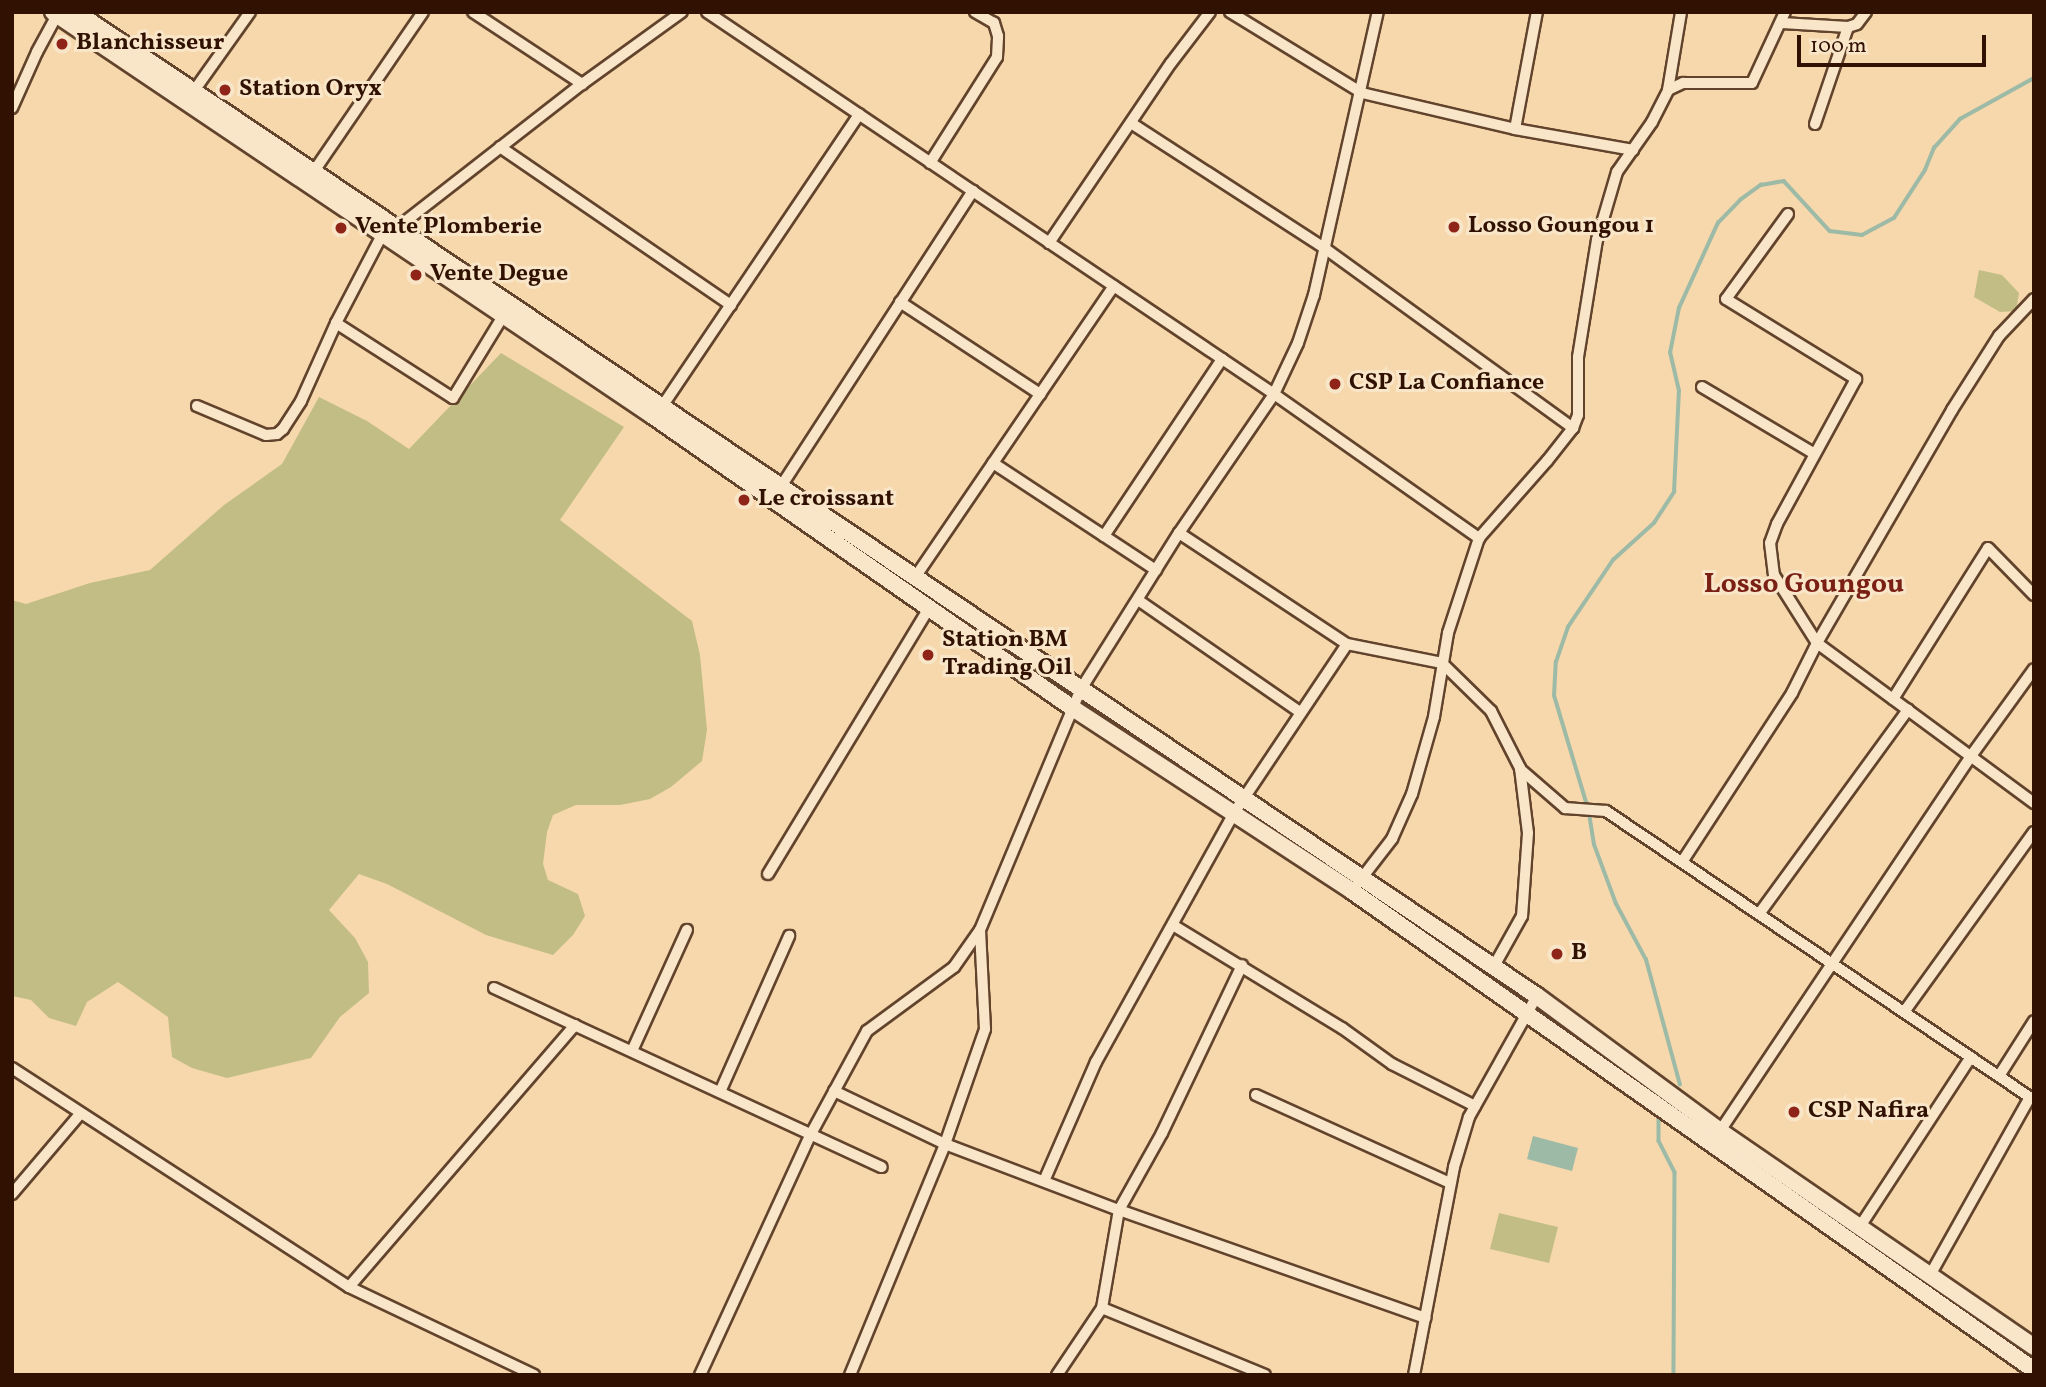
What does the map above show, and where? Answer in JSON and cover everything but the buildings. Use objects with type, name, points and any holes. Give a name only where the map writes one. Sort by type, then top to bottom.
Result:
[{"type":"main road","points":[[76,12],[189,96]]},
{"type":"main road","points":[[55,14],[189,96],[310,177],[398,227],[659,411],[771,500],[1071,707],[1352,891],[2034,1370]]},
{"type":"main road","points":[[310,177],[382,235],[503,316],[782,486],[1363,877],[1537,996],[1720,1131],[2034,1347]]},
{"type":"street","points":[[189,96],[250,12]]},
{"type":"street","points":[[310,177],[423,12]]},
{"type":"street","points":[[472,12],[582,84]]},
{"type":"street","points":[[197,407],[266,435],[277,434],[290,423],[336,323],[382,235],[398,227],[582,84],[682,12]]},
{"type":"street","points":[[707,12],[1222,359],[1479,538]]},
{"type":"street","points":[[930,163],[997,57],[998,36],[994,23],[975,12]]},
{"type":"street","points":[[1049,243],[1210,12]]},
{"type":"street","points":[[1230,12],[1362,93],[1516,129],[1633,150]]},
{"type":"street","points":[[700,1375],[811,1134],[867,1031],[954,967],[980,930],[1071,707],[1179,533],[1273,394],[1298,343],[1314,295],[1323,247],[1362,93],[1378,12]]},
{"type":"street","points":[[1516,129],[1537,12]]},
{"type":"street","points":[[1352,891],[1392,839],[1412,794],[1434,717],[1448,633],[1479,538],[1573,428],[1578,415],[1578,357],[1597,240],[1617,172],[1668,90],[1681,12]]},
{"type":"street","points":[[1668,90],[1683,83],[1752,83],[1783,18],[1848,27],[1857,24],[1866,12]]},
{"type":"street","points":[[12,108],[55,14]]},
{"type":"street","points":[[1815,124],[1848,27]]},
{"type":"street","points":[[659,411],[859,114]]},
{"type":"street","points":[[1131,123],[1323,247],[1573,428]]},
{"type":"street","points":[[500,148],[731,305]]},
{"type":"street","points":[[771,500],[973,191]]},
{"type":"street","points":[[1788,214],[1726,299],[1856,379],[1777,524],[1770,543],[1770,562],[1774,575],[1817,643],[2034,803]]},
{"type":"street","points":[[916,576],[1114,286]]},
{"type":"street","points":[[1682,862],[1792,693],[1817,643],[1952,410],[1999,336],[2034,299]]},
{"type":"street","points":[[900,302],[1040,394]]},
{"type":"street","points":[[336,323],[453,398],[503,316]]},
{"type":"street","points":[[1104,536],[1222,359]]},
{"type":"street","points":[[1702,387],[1815,454]]},
{"type":"street","points":[[993,463],[1156,570]]},
{"type":"street","points":[[1179,533],[1347,644],[1442,663],[1491,712],[1520,768],[1528,833],[1522,916],[1494,966]]},
{"type":"street","points":[[1893,699],[1988,548],[2034,595]]},
{"type":"street","points":[[1138,600],[1301,713]]},
{"type":"street","points":[[768,874],[929,608]]},
{"type":"street","points":[[1044,1181],[1096,1062],[1234,813],[1347,644]]},
{"type":"street","points":[[1720,1131],[1970,756],[2034,669]]},
{"type":"street","points":[[1759,914],[1908,710]]},
{"type":"street","points":[[1520,768],[1565,808],[1606,811],[2032,1098],[1929,1277]]},
{"type":"street","points":[[1904,1012],[2034,832]]},
{"type":"street","points":[[1173,925],[1342,1028],[1392,1064],[1475,1106]]},
{"type":"street","points":[[632,1051],[687,930]]},
{"type":"street","points":[[850,1375],[945,1143],[985,1029],[980,930]]},
{"type":"street","points":[[720,1092],[789,936]]},
{"type":"street","points":[[1057,1375],[1102,1308],[1119,1210],[1162,1133],[1242,965]]},
{"type":"street","points":[[494,988],[882,1167]]},
{"type":"street","points":[[1414,1375],[1450,1183],[1475,1106],[1525,1012],[1537,996]]},
{"type":"street","points":[[1999,1076],[2034,1021]]},
{"type":"street","points":[[349,1287],[575,1025]]},
{"type":"street","points":[[1859,1228],[1971,1057]]},
{"type":"street","points":[[12,1068],[349,1287],[534,1375]]},
{"type":"street","points":[[834,1091],[945,1143],[1119,1210],[1426,1318]]},
{"type":"street","points":[[1256,1095],[1450,1183]]},
{"type":"street","points":[[12,1194],[80,1114]]},
{"type":"street","points":[[1102,1308],[1265,1375]]},
{"type":"shaded area","points":[[1979,270],[2002,275],[2019,293],[2016,311],[2000,312],[1974,297]]},
{"type":"shaded area","points":[[501,353],[624,427],[560,520],[692,621],[700,655],[707,730],[702,761],[671,787],[650,799],[620,805],[576,805],[553,815],[547,832],[543,864],[548,880],[578,894],[585,916],[573,935],[553,955],[486,935],[387,884],[359,874],[329,910],[355,938],[368,962],[369,993],[340,1017],[311,1058],[227,1078],[192,1068],[172,1057],[168,1017],[118,982],[87,1002],[76,1026],[49,1018],[31,1000],[12,996],[12,600],[26,604],[90,583],[150,570],[224,505],[282,464],[319,397],[367,421],[409,449]]},
{"type":"shaded area","points":[[1533,1136],[1578,1148],[1572,1171],[1527,1159]]},
{"type":"shaded area","points":[[1499,1213],[1558,1227],[1549,1263],[1490,1249]]},
{"type":"waterway","points":[[1680,1085],[1646,960],[1616,904],[1594,845],[1588,809],[1554,696],[1556,662],[1568,627],[1613,560],[1654,523],[1674,492],[1679,391],[1670,353],[1679,308],[1718,223],[1740,200],[1761,185],[1784,181],[1830,231],[1862,235],[1894,218],[1925,170],[1934,148],[1960,119],[2034,78]]},
{"type":"waterway","points":[[1659,1119],[1659,1141],[1675,1172],[1674,1375]]},
{"type":"place","name":"Blanchisseur","points":[[62,44]]},
{"type":"place","name":"Station Oryx","points":[[225,90]]},
{"type":"place","name":"Losso Goungou 1","points":[[1454,227]]},
{"type":"place","name":"Vente Plomberie","points":[[341,228]]},
{"type":"place","name":"Vente Degue","points":[[416,275]]},
{"type":"place","name":"CSP La Confiance","points":[[1335,384]]},
{"type":"place","name":"Le croissant","points":[[744,500]]},
{"type":"place","name":"Station BM Trading Oil","points":[[928,655]]},
{"type":"place","name":"B","points":[[1557,954]]},
{"type":"place","name":"CSP Nafira","points":[[1794,1112]]},
{"type":"district","name":"Losso Goungou","points":[[1804,585]]}]
